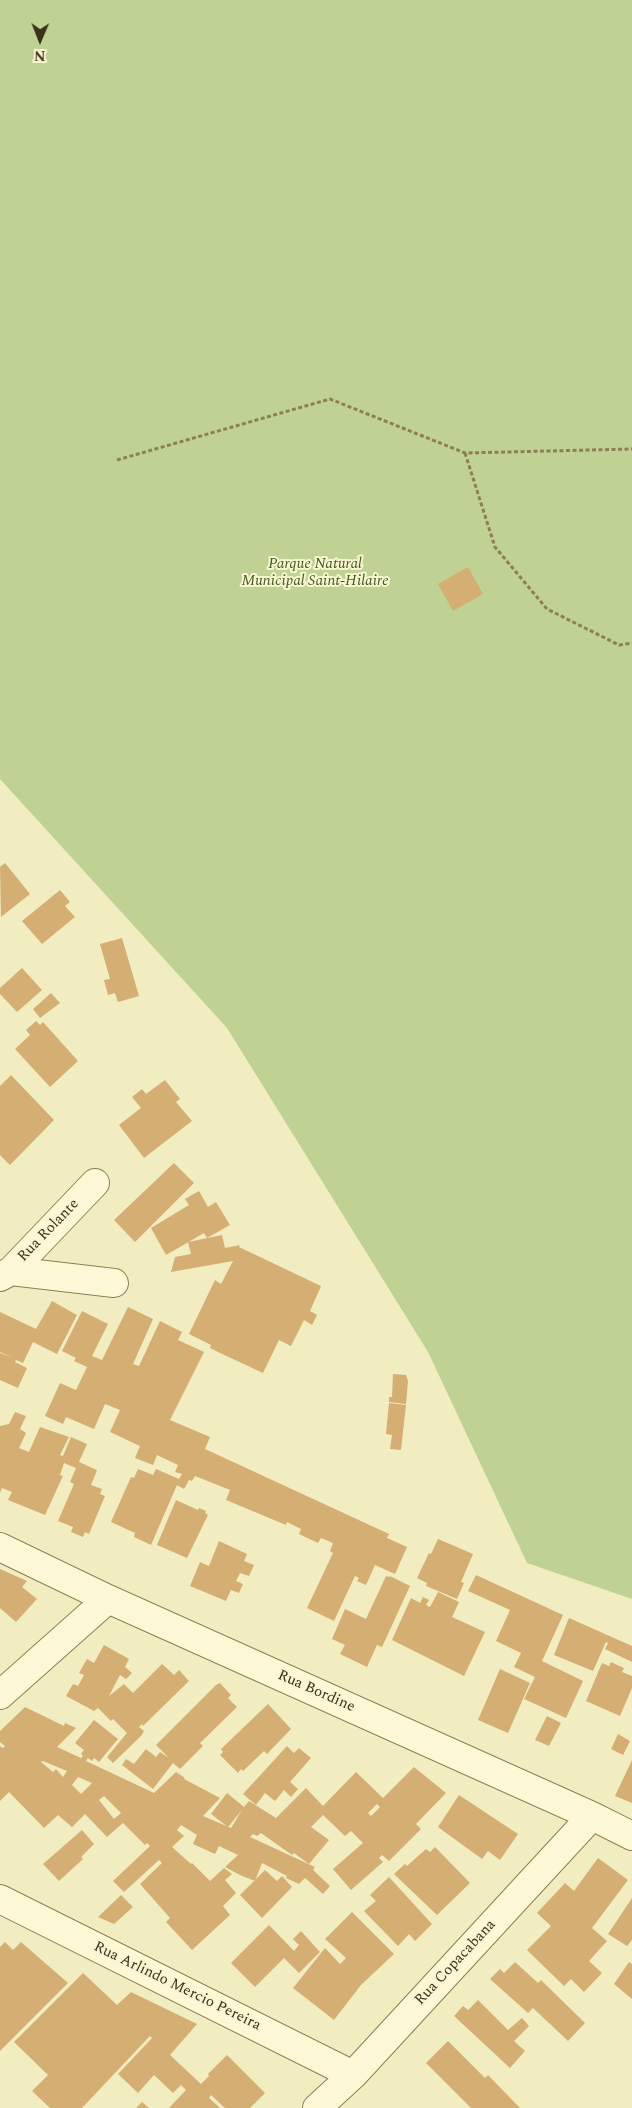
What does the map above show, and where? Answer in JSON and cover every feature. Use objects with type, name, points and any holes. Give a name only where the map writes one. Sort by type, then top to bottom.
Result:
[{"type":"street","name":"Rua Rolante","points":[[6,1274],[96,1182]]},
{"type":"street","points":[[6,1274],[114,1283]]},
{"type":"street","name":"Rua Bordine","points":[[0,1547],[108,1599],[592,1816],[632,1836]]},
{"type":"street","points":[[0,1696],[108,1599]]},
{"type":"street","name":"Rua Copacabana","points":[[318,2108],[353,2075],[592,1816]]},
{"type":"street","name":"Rua Arlindo Mercio Pereira","points":[[0,1899],[353,2075]]},
{"type":"path","points":[[117,460],[330,399],[465,453],[632,449]]},
{"type":"path","points":[[465,453],[495,548],[547,609],[619,645],[632,644]]},
{"type":"green space","name":"Parque Natural Municipal Saint-Hilaire","points":[[0,0],[632,0],[632,1599],[527,1563],[428,1352],[227,1028],[0,779]]},
{"type":"building","points":[[468,567],[483,594],[453,611],[438,584]]},
{"type":"building","points":[[5,863],[30,894],[1,917],[0,867]]},
{"type":"building","points":[[60,890],[70,902],[65,906],[75,917],[42,944],[22,921]]},
{"type":"building","points":[[122,938],[139,996],[118,1002],[115,993],[108,995],[104,980],[110,979],[100,944]]},
{"type":"building","points":[[22,968],[42,990],[17,1012],[0,994],[0,988]]},
{"type":"building","points":[[51,993],[60,1003],[40,1018],[33,1009]]},
{"type":"building","points":[[36,1021],[40,1025],[43,1022],[78,1061],[50,1087],[15,1049],[30,1035],[26,1030]]},
{"type":"building","points":[[11,1075],[54,1120],[10,1165],[0,1155],[0,1086]]},
{"type":"building","points":[[165,1080],[180,1099],[176,1102],[192,1121],[144,1158],[119,1125],[141,1108],[132,1097],[142,1089],[146,1094]]},
{"type":"building","points":[[174,1163],[194,1183],[135,1242],[114,1220]]},
{"type":"building","points":[[199,1191],[208,1207],[216,1202],[230,1225],[207,1238],[204,1233],[166,1255],[151,1228],[189,1205],[185,1199]]},
{"type":"building","points":[[222,1235],[225,1248],[240,1245],[239,1247],[321,1286],[310,1311],[317,1315],[312,1325],[304,1320],[291,1346],[279,1340],[263,1373],[210,1348],[211,1345],[189,1334],[215,1280],[221,1284],[233,1261],[171,1272],[175,1257],[191,1254],[188,1242]]},
{"type":"building","points":[[52,1301],[77,1315],[57,1354],[33,1342],[23,1363],[16,1360],[15,1362],[27,1368],[18,1388],[0,1380],[0,1353],[13,1358],[0,1352],[0,1312],[36,1329]]},
{"type":"building","points":[[128,1307],[153,1319],[133,1364],[139,1366],[160,1321],[182,1332],[178,1340],[204,1352],[170,1420],[210,1437],[205,1449],[389,1534],[387,1538],[407,1547],[395,1574],[375,1565],[366,1585],[357,1581],[359,1578],[355,1576],[334,1621],[307,1608],[333,1553],[330,1551],[333,1543],[321,1538],[318,1543],[299,1534],[301,1529],[287,1522],[286,1525],[226,1500],[230,1490],[195,1476],[192,1481],[189,1480],[184,1489],[177,1485],[151,1545],[134,1537],[135,1533],[111,1522],[131,1477],[134,1478],[138,1469],[153,1475],[156,1469],[179,1479],[182,1474],[175,1472],[178,1465],[157,1455],[153,1465],[135,1458],[140,1446],[110,1432],[120,1410],[105,1404],[94,1429],[66,1417],[63,1424],[45,1416],[60,1383],[76,1390],[87,1367],[74,1361],[76,1358],[62,1351],[82,1311],[108,1324],[92,1356],[102,1360]]},
{"type":"building","points":[[393,1374],[406,1375],[408,1381],[406,1404],[389,1402],[389,1397],[392,1397]]},
{"type":"building","points":[[389,1403],[406,1405],[401,1450],[390,1449],[392,1435],[386,1434]]},
{"type":"building","points":[[15,1412],[26,1416],[20,1429],[26,1433],[19,1448],[29,1452],[40,1427],[69,1437],[60,1455],[63,1456],[71,1437],[87,1444],[79,1462],[97,1470],[91,1485],[102,1489],[100,1494],[105,1496],[89,1534],[85,1532],[83,1537],[71,1532],[73,1527],[58,1521],[74,1484],[70,1482],[76,1468],[64,1463],[60,1475],[63,1476],[45,1515],[8,1500],[12,1492],[2,1488],[0,1493],[0,1426],[9,1424]]},
{"type":"building","points":[[176,1500],[198,1510],[199,1508],[206,1511],[205,1513],[208,1515],[187,1558],[157,1545]]},
{"type":"building","points":[[438,1539],[473,1554],[461,1582],[464,1583],[457,1599],[426,1586],[427,1583],[417,1578]]},
{"type":"building","points":[[219,1541],[247,1554],[244,1561],[254,1565],[249,1576],[240,1573],[236,1581],[243,1584],[239,1593],[231,1590],[226,1601],[190,1586],[200,1562],[209,1566]]},
{"type":"building","points":[[0,1569],[27,1581],[22,1587],[37,1599],[16,1622],[0,1608]]},
{"type":"building","points":[[476,1575],[563,1615],[542,1661],[583,1681],[566,1718],[524,1699],[535,1677],[514,1667],[521,1653],[496,1641],[510,1610],[468,1591]]},
{"type":"building","points":[[386,1576],[390,1576],[410,1586],[382,1647],[377,1645],[367,1667],[340,1654],[345,1645],[332,1639],[345,1609],[366,1619]]},
{"type":"building","points":[[438,1592],[459,1602],[452,1617],[485,1632],[464,1676],[392,1640],[411,1598],[420,1603],[423,1597],[429,1600],[426,1605],[430,1607]]},
{"type":"building","points":[[569,1618],[632,1646],[632,1662],[605,1649],[608,1643],[606,1642],[593,1671],[554,1655]]},
{"type":"building","points":[[104,1645],[129,1659],[125,1667],[132,1673],[126,1679],[120,1675],[109,1696],[124,1684],[133,1693],[162,1664],[174,1675],[179,1670],[189,1681],[143,1726],[142,1724],[139,1727],[144,1731],[141,1736],[113,1763],[107,1757],[127,1733],[98,1708],[94,1711],[66,1696],[73,1684],[78,1686],[84,1675],[79,1673],[87,1659],[94,1663]]},
{"type":"building","points":[[611,1662],[624,1668],[622,1672],[632,1676],[632,1688],[620,1716],[586,1701],[602,1663],[609,1666]]},
{"type":"building","points":[[500,1669],[530,1683],[508,1733],[478,1720]]},
{"type":"building","points":[[220,1683],[231,1695],[228,1698],[237,1707],[200,1743],[203,1746],[180,1769],[173,1763],[153,1789],[122,1765],[126,1759],[134,1764],[146,1749],[156,1757],[160,1752],[169,1758],[156,1745]]},
{"type":"building","points":[[268,1704],[291,1729],[267,1754],[264,1751],[243,1771],[241,1769],[238,1773],[220,1755],[223,1752],[221,1749]]},
{"type":"building","points":[[25,1707],[64,1726],[65,1723],[76,1728],[57,1747],[81,1758],[84,1750],[75,1743],[94,1720],[118,1739],[99,1762],[94,1758],[92,1761],[88,1758],[86,1761],[154,1793],[176,1772],[184,1779],[220,1798],[203,1816],[227,1826],[211,1814],[227,1793],[244,1807],[249,1801],[276,1818],[306,1788],[323,1806],[356,1772],[383,1798],[414,1767],[446,1793],[416,1824],[421,1829],[389,1861],[382,1855],[379,1858],[383,1862],[351,1890],[333,1869],[363,1843],[351,1831],[345,1836],[323,1815],[311,1827],[329,1840],[309,1864],[294,1853],[292,1855],[261,1833],[257,1836],[253,1834],[250,1837],[315,1867],[313,1870],[330,1886],[323,1894],[305,1878],[299,1884],[262,1863],[255,1881],[240,1875],[225,1867],[238,1855],[219,1846],[215,1854],[193,1844],[197,1835],[181,1825],[177,1830],[184,1836],[172,1847],[210,1881],[224,1868],[232,1874],[225,1880],[236,1893],[223,1906],[230,1915],[192,1950],[166,1922],[170,1918],[140,1884],[162,1863],[159,1860],[124,1892],[113,1881],[150,1846],[147,1843],[145,1845],[123,1823],[107,1837],[85,1814],[72,1827],[58,1815],[44,1828],[9,1792],[0,1801],[0,1746],[3,1748],[5,1746],[0,1742],[0,1731]],"holes":[[[43,1761],[67,1771],[63,1777],[56,1769],[53,1772],[41,1762]],[[78,1777],[92,1783],[81,1794],[72,1785]],[[104,1796],[121,1813],[114,1819],[99,1800]],[[377,1804],[380,1807],[371,1816],[368,1813]],[[242,1810],[231,1828],[228,1827]]]},
{"type":"building","points":[[547,1716],[561,1723],[549,1746],[535,1740]]},
{"type":"building","points":[[618,1734],[630,1741],[623,1755],[611,1749]]},
{"type":"building","points":[[287,1746],[294,1753],[299,1748],[311,1758],[290,1782],[298,1789],[291,1797],[284,1790],[275,1801],[265,1793],[256,1805],[243,1794]]},
{"type":"building","points":[[632,1760],[632,1803],[615,1796]]},
{"type":"building","points":[[459,1795],[518,1834],[500,1860],[488,1851],[482,1859],[438,1827]]},
{"type":"building","points":[[82,1830],[94,1844],[81,1857],[83,1859],[59,1881],[43,1864]]},
{"type":"building","points":[[435,1847],[470,1883],[437,1915],[394,1874],[405,1864],[407,1866],[426,1849],[430,1852]]},
{"type":"building","points":[[598,1858],[628,1880],[592,1928],[607,1941],[589,1961],[602,1973],[584,1992],[571,1979],[564,1986],[527,1950],[551,1926],[537,1913],[565,1883],[574,1891]]},
{"type":"building","points":[[265,1870],[277,1881],[282,1876],[292,1887],[262,1918],[240,1895]]},
{"type":"building","points":[[389,1877],[432,1924],[415,1941],[409,1934],[398,1946],[364,1911],[376,1901],[370,1895]]},
{"type":"building","points":[[121,1895],[133,1907],[114,1924],[98,1917]]},
{"type":"building","points":[[632,1898],[632,1940],[627,1946],[608,1934]]},
{"type":"building","points":[[352,1912],[394,1954],[361,1985],[334,2020],[293,1988],[325,1948],[340,1964],[346,1958],[325,1939]]},
{"type":"building","points":[[269,1925],[294,1951],[299,1945],[293,1939],[301,1931],[320,1952],[299,1973],[284,1958],[255,1987],[231,1963]]},
{"type":"building","points":[[5,1942],[13,1950],[21,1942],[68,1983],[0,2051],[0,1947]]},
{"type":"building","points":[[515,1962],[538,1983],[541,1980],[585,2023],[568,2041],[533,2008],[528,2013],[490,1979],[500,1969],[504,1973]]},
{"type":"building","points":[[629,1962],[632,1964],[632,1999],[614,1984]]},
{"type":"building","points":[[83,1973],[117,2005],[131,1992],[197,2024],[170,2055],[201,2084],[227,2055],[265,2093],[250,2108],[225,2108],[211,2095],[209,2098],[220,2108],[169,2108],[186,2090],[181,2085],[173,2093],[154,2075],[138,2093],[118,2074],[152,2038],[150,2036],[82,2108],[50,2108],[32,2091],[48,2075],[14,2042]]},
{"type":"building","points":[[478,2000],[508,2030],[522,2018],[529,2026],[514,2041],[525,2051],[510,2068],[454,2016],[463,2006],[468,2010]]},
{"type":"building","points":[[448,2041],[485,2078],[488,2075],[520,2108],[471,2108],[426,2063]]},
{"type":"building","points":[[142,2102],[149,2108],[136,2108]]}]
